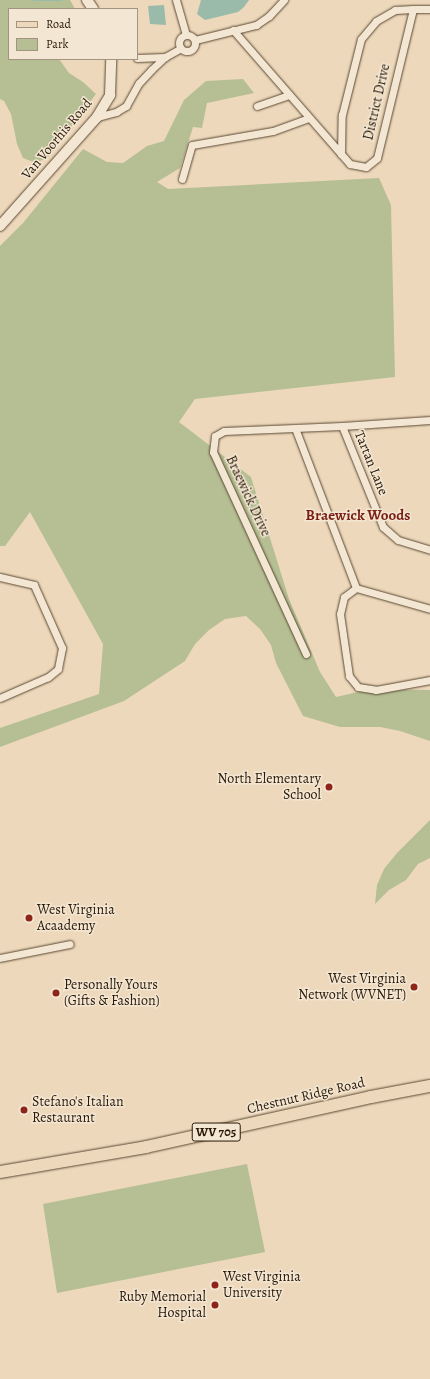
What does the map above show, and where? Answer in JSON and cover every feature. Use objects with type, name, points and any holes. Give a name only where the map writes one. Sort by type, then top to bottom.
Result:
[{"type":"main road","name":"Chestnut Ridge Road","points":[[0,1172],[146,1147],[371,1097],[430,1086]]},
{"type":"street","points":[[176,0],[186,35]]},
{"type":"street","points":[[195,40],[263,21],[284,0]]},
{"type":"street","name":"District Drive","points":[[233,30],[350,164],[366,167],[377,158],[413,9]]},
{"type":"street","name":"District Drive","points":[[341,154],[342,115],[361,39],[376,21],[395,10],[430,9]]},
{"type":"street","points":[[186,35],[191,36],[195,40]]},
{"type":"street","points":[[181,48],[180,40],[186,35]]},
{"type":"street","points":[[97,117],[116,112],[126,106],[140,83],[165,57],[181,48],[190,50],[195,45],[195,40]]},
{"type":"street","points":[[138,58],[165,57]]},
{"type":"street","name":"Van Voorhis Road","points":[[0,226],[97,117],[110,95],[111,60]]},
{"type":"street","points":[[257,106],[290,95]]},
{"type":"street","points":[[182,179],[192,145],[201,142],[273,132],[309,118]]},
{"type":"street","name":"Braewick Drive","points":[[306,654],[213,452],[215,436],[224,431],[342,426],[430,420]]},
{"type":"street","name":"Tartan Lane","points":[[342,426],[383,527],[398,540],[430,550]]},
{"type":"street","points":[[295,428],[356,588]]},
{"type":"street","points":[[0,576],[34,585],[62,648],[58,669],[48,677],[0,698]]},
{"type":"street","points":[[356,588],[430,609]]},
{"type":"street","points":[[356,588],[344,597],[340,614],[348,676],[358,687],[376,690],[430,680]]},
{"type":"street","points":[[0,958],[70,944]]},
{"type":"green space","points":[[0,0],[70,0],[74,8],[8,8],[8,60],[60,60],[69,73],[83,82],[96,94],[48,157],[36,163],[23,158],[17,144],[11,114],[4,101],[0,99]]},
{"type":"green space","points":[[243,79],[254,93],[207,103],[202,128],[193,127],[180,168],[157,182],[168,189],[379,178],[391,205],[395,377],[195,399],[179,422],[251,477],[289,599],[320,672],[336,697],[371,689],[430,690],[430,741],[400,731],[380,727],[340,727],[303,716],[276,663],[271,645],[260,629],[246,616],[225,619],[209,630],[195,644],[185,661],[124,701],[0,747],[0,728],[99,694],[103,644],[30,512],[5,546],[0,546],[0,246],[23,223],[83,149],[107,162],[123,163],[147,146],[164,141],[184,100],[206,81]]},
{"type":"green space","points":[[430,820],[430,858],[418,864],[406,880],[389,890],[375,904],[377,885],[384,869],[397,853]]},
{"type":"green space","points":[[247,1164],[265,1252],[57,1293],[43,1204]]},
{"type":"shaded area","points":[[201,0],[249,0],[238,12],[205,20],[197,14]]},
{"type":"shaded area","points":[[164,5],[166,25],[150,24],[148,6]]},
{"type":"waterway","points":[[34,0],[61,0]]},
{"type":"place","name":"North Elementary School","points":[[329,787]]},
{"type":"place","name":"West Virginia Acaademy","points":[[29,918]]},
{"type":"place","name":"West Virginia Network (WVNET)","points":[[414,987]]},
{"type":"place","name":"Personally Yours (Gifts & Fashion)","points":[[56,993]]},
{"type":"place","name":"Stefano's Italian Restaurant","points":[[24,1110]]},
{"type":"place","name":"West Virginia University","points":[[215,1285]]},
{"type":"place","name":"Ruby Memorial Hospital","points":[[215,1305]]},
{"type":"district","name":"Braewick Woods","points":[[358,516]]}]
